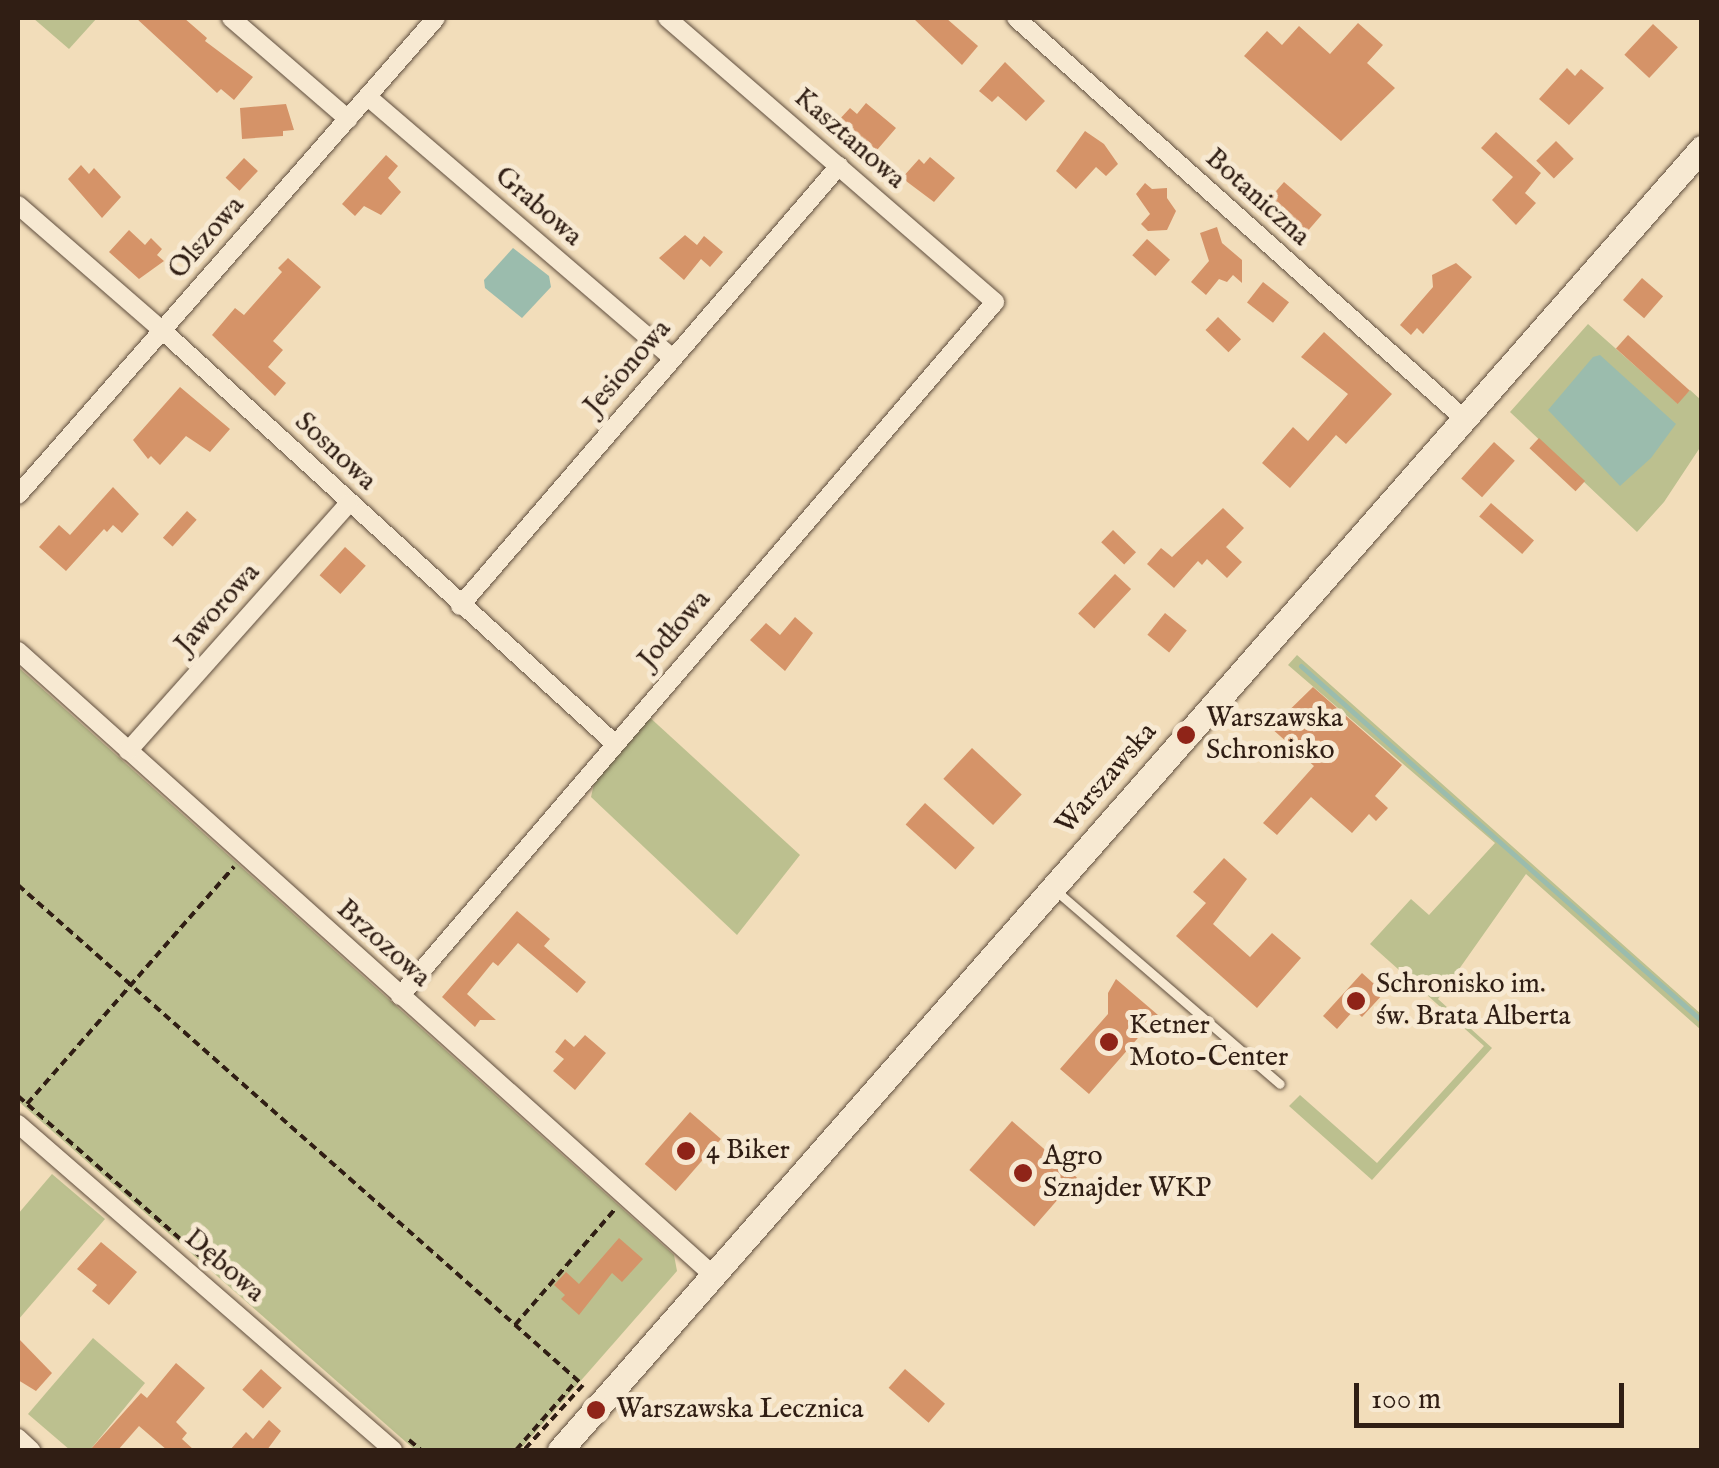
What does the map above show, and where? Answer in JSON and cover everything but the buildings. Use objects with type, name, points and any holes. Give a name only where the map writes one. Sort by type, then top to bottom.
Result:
[{"type":"main road","name":"Warszawska","points":[[560,1450],[1702,148]]},
{"type":"street","points":[[231,18],[348,119]]},
{"type":"street","name":"Olszowa","points":[[18,494],[436,18]]},
{"type":"street","name":"Kasztanowa","points":[[667,18],[995,302]]},
{"type":"street","name":"Botaniczna","points":[[1016,18],[1463,418]]},
{"type":"street","name":"Grabowa","points":[[368,97],[672,358]]},
{"type":"street","name":"Jesionowa","points":[[460,606],[839,166]]},
{"type":"street","name":"Sosnowa","points":[[18,205],[162,330],[613,742]]},
{"type":"street","name":"Jodłowa","points":[[400,996],[589,780],[613,742],[995,302]]},
{"type":"street","name":"Jaworowa","points":[[128,750],[349,503]]},
{"type":"street","name":"Brzozowa","points":[[18,651],[714,1275]]},
{"type":"street","name":"Dębowa","points":[[18,1124],[393,1450]]},
{"type":"street","points":[[18,1438],[31,1450]]},
{"type":"lane","points":[[1052,887],[1280,1084]]},
{"type":"path","points":[[27,1104],[234,867]]},
{"type":"path","points":[[18,885],[583,1385],[524,1450]]},
{"type":"path","points":[[514,1325],[616,1208]]},
{"type":"path","points":[[516,1450],[578,1380]]},
{"type":"green space","points":[[33,18],[97,18],[69,49]]},
{"type":"green space","points":[[1588,324],[1677,403],[1690,390],[1701,400],[1701,446],[1664,502],[1637,532],[1510,412]]},
{"type":"green space","points":[[1297,655],[1701,1014],[1701,1030],[1526,874],[1438,999],[1492,1048],[1372,1180],[1289,1106],[1300,1095],[1377,1163],[1484,1046],[1370,944],[1411,899],[1429,915],[1495,843],[1288,665]]},
{"type":"green space","points":[[18,667],[674,1255],[677,1271],[520,1450],[415,1450],[18,1101]]},
{"type":"green space","points":[[646,714],[800,855],[737,935],[591,797],[596,775]]},
{"type":"green space","points":[[52,1174],[105,1219],[18,1320],[18,1214]]},
{"type":"green space","points":[[93,1338],[145,1383],[90,1450],[70,1450],[28,1414]]},
{"type":"shaded area","points":[[513,248],[549,276],[551,287],[522,318],[485,288],[484,280]]},
{"type":"shaded area","points":[[1600,355],[1676,424],[1651,458],[1620,486],[1548,410],[1593,357]]},
{"type":"waterway","points":[[1301,666],[1702,1021]]},
{"type":"place","name":"Warszawska Schronisko","points":[[1186,735]]},
{"type":"place","name":"Schronisko im. św. Brata Alberta","points":[[1356,1001]]},
{"type":"place","name":"Ketner Moto-Center","points":[[1109,1042]]},
{"type":"place","name":"4 Biker","points":[[686,1151]]},
{"type":"place","name":"Agro Sznajder WKP","points":[[1023,1173]]},
{"type":"place","name":"Warszawska Lecznica","points":[[596,1410]]}]
